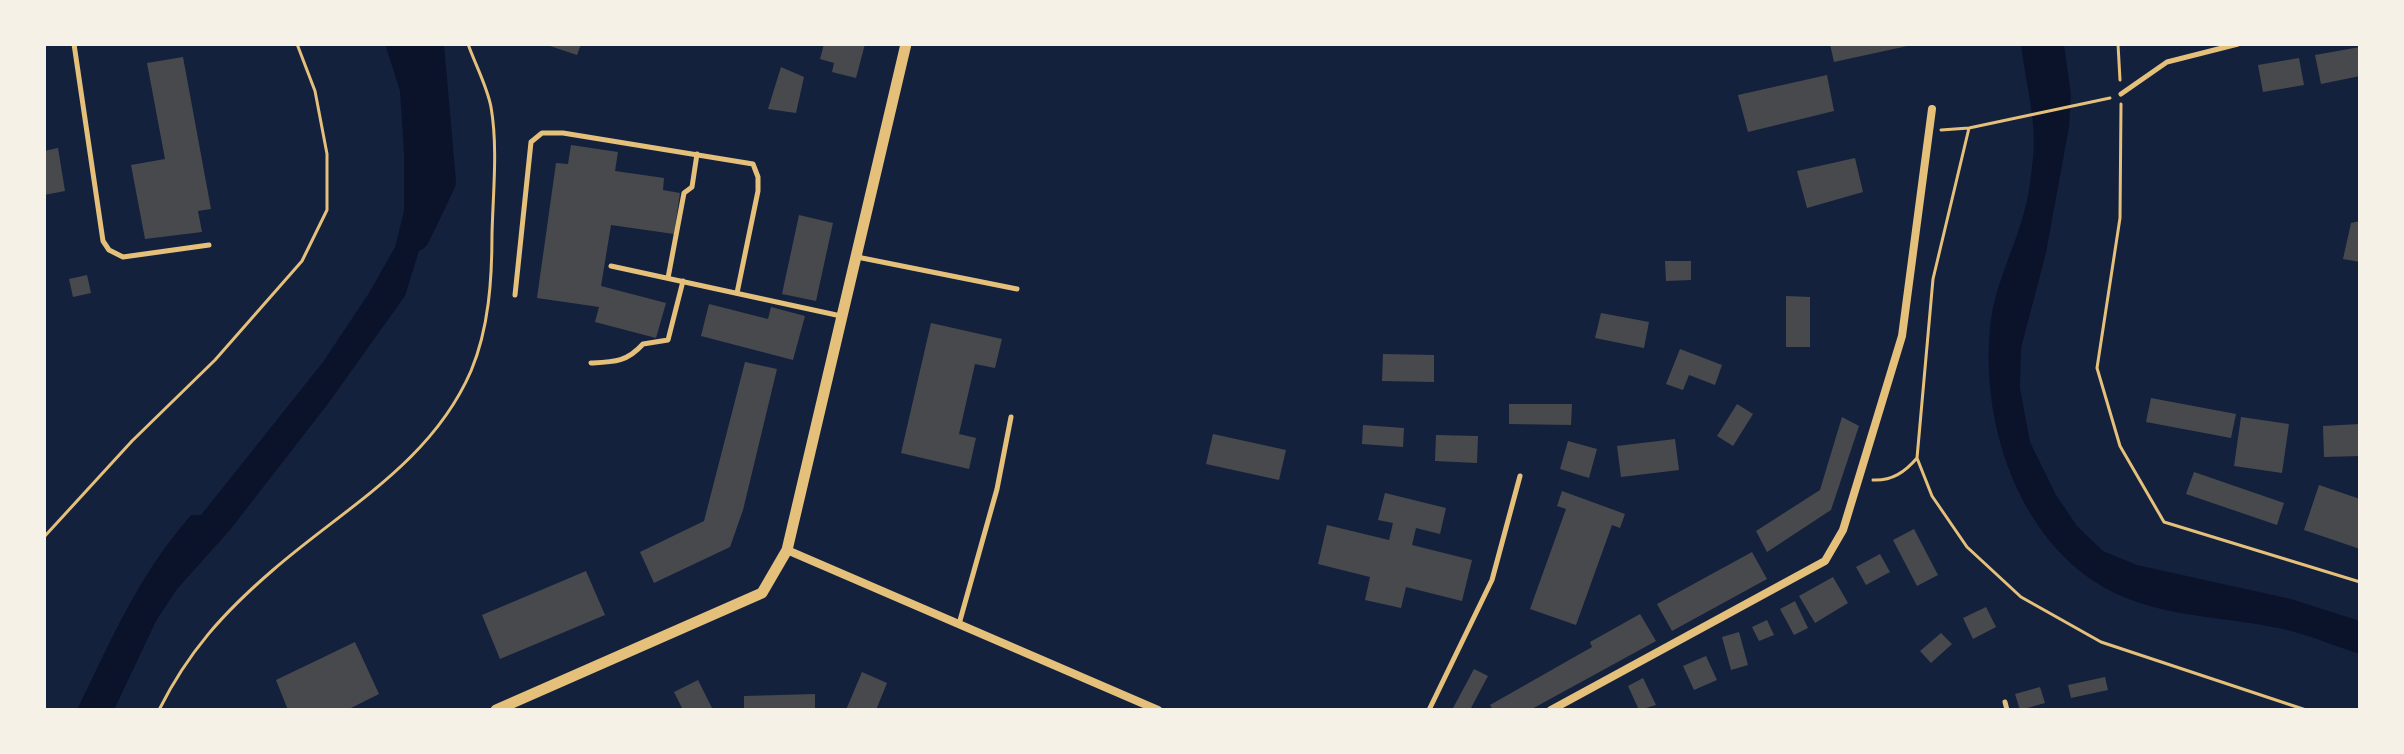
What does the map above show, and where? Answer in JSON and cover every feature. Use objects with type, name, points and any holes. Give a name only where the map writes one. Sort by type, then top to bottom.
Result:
[{"type":"street","points":[[496,710],[762,593],[787,550],[906,44]]},
{"type":"street","points":[[1551,710],[1825,561],[1843,530],[1902,336],[1932,109]]},
{"type":"street","points":[[787,550],[1158,710]]},
{"type":"lane","points":[[74,44],[103,241],[109,250],[123,257],[209,245]]},
{"type":"lane","points":[[2121,94],[2167,62],[2238,44]]},
{"type":"lane","points":[[515,295],[531,142],[542,133],[563,133],[753,164],[758,177],[737,293]]},
{"type":"lane","points":[[668,278],[684,193],[692,187],[697,154]]},
{"type":"lane","points":[[856,257],[1017,289]]},
{"type":"lane","points":[[611,266],[842,317]]},
{"type":"lane","points":[[591,363],[620,362],[633,356],[643,344],[668,340],[683,281]]},
{"type":"lane","points":[[959,624],[997,489],[1011,417]]},
{"type":"lane","points":[[1429,710],[1492,580],[1520,476]]},
{"type":"lane","points":[[2005,702],[2007,710]]},
{"type":"path","points":[[44,537],[132,441],[215,360],[302,261],[327,210],[327,154],[315,91],[297,44]]},
{"type":"path","points":[[159,710],[181,665],[230,610],[274,569],[374,493],[422,447],[447,415],[471,370],[485,326],[492,271],[493,192],[491,106],[468,44]]},
{"type":"path","points":[[2118,44],[2121,94],[2120,218],[2097,368],[2120,446],[2164,522],[2360,582]]},
{"type":"path","points":[[1929,131],[1969,128],[2121,94]]},
{"type":"path","points":[[1969,128],[1933,279],[1917,458],[1932,496],[1967,547],[2021,597],[2101,642],[2306,710]]},
{"type":"path","points":[[1859,479],[1885,480],[1906,471],[1917,458]]},
{"type":"water","points":[[385,44],[414,44],[429,103],[428,170],[433,190],[432,209],[405,296],[327,405],[230,530],[177,589],[156,621],[114,710],[77,710],[127,608],[156,561],[191,515],[201,515],[323,362],[395,247],[404,211],[404,155],[400,91]]},
{"type":"water","points":[[2021,44],[2064,44],[2071,95],[2069,127],[2046,253],[2021,348],[2020,388],[2030,442],[2056,495],[2077,526],[2103,551],[2137,565],[2291,599],[2360,621],[2360,654],[2291,631],[2160,609],[2119,595],[2085,575],[2057,549],[2033,518],[2014,482],[2001,445],[1992,406],[1989,366],[1992,313],[2026,206],[2033,158],[2032,115]]},
{"type":"building","points":[[544,44],[581,44],[577,55]]},
{"type":"building","points":[[824,44],[865,44],[856,78],[832,72],[834,63],[820,59]]},
{"type":"building","points":[[1830,44],[1912,44],[1912,45],[1834,62]]},
{"type":"building","points":[[2360,47],[2360,76],[2321,84],[2315,55]]},
{"type":"building","points":[[183,57],[211,209],[198,211],[202,232],[145,239],[131,165],[165,159],[147,63]]},
{"type":"building","points":[[2299,58],[2304,85],[2263,92],[2258,65]]},
{"type":"building","points":[[781,67],[804,77],[796,113],[768,109]]},
{"type":"building","points":[[1827,75],[1834,111],[1748,132],[1738,95]]},
{"type":"building","points":[[571,145],[618,152],[615,171],[664,178],[663,190],[680,193],[674,234],[611,225],[601,286],[666,303],[656,338],[595,322],[599,307],[537,298],[556,163],[568,164]]},
{"type":"building","points":[[58,148],[65,191],[44,195],[44,151]]},
{"type":"building","points":[[1855,158],[1863,192],[1807,208],[1797,171]]},
{"type":"building","points":[[799,215],[833,223],[816,301],[782,294]]},
{"type":"building","points":[[2360,221],[2360,262],[2343,259],[2351,223]]},
{"type":"building","points":[[1665,261],[1691,261],[1691,280],[1666,281]]},
{"type":"building","points":[[87,275],[91,293],[73,297],[69,279]]},
{"type":"building","points":[[1786,296],[1810,297],[1810,347],[1786,347]]},
{"type":"building","points":[[709,304],[768,319],[771,307],[805,316],[793,360],[701,336]]},
{"type":"building","points":[[1601,313],[1649,322],[1644,348],[1595,338]]},
{"type":"building","points":[[931,323],[1002,339],[995,368],[975,364],[959,434],[976,438],[969,469],[901,453]]},
{"type":"building","points":[[1680,349],[1722,365],[1715,385],[1689,375],[1683,390],[1666,384]]},
{"type":"building","points":[[1383,354],[1434,355],[1434,382],[1382,381]]},
{"type":"building","points":[[745,362],[777,369],[743,510],[730,547],[654,583],[640,552],[704,521]]},
{"type":"building","points":[[2151,398],[2236,414],[2231,438],[2146,422]]},
{"type":"building","points":[[1509,404],[1572,404],[1571,425],[1509,424]]},
{"type":"building","points":[[1737,404],[1753,414],[1733,446],[1717,436]]},
{"type":"building","points":[[1842,417],[1859,426],[1831,510],[1767,552],[1756,531],[1820,490]]},
{"type":"building","points":[[2241,417],[2289,424],[2282,473],[2234,466]]},
{"type":"building","points":[[2360,424],[2360,456],[2324,457],[2323,426]]},
{"type":"building","points":[[1363,425],[1404,428],[1403,447],[1362,444]]},
{"type":"building","points":[[1213,434],[1286,450],[1279,480],[1206,464]]},
{"type":"building","points":[[1436,435],[1478,436],[1477,463],[1435,461]]},
{"type":"building","points":[[1675,439],[1679,470],[1621,477],[1617,446]]},
{"type":"building","points":[[1568,441],[1597,449],[1589,478],[1560,469]]},
{"type":"building","points":[[2194,472],[2284,503],[2277,525],[2186,494]]},
{"type":"building","points":[[2319,485],[2360,499],[2360,549],[2304,530]]},
{"type":"building","points":[[1562,491],[1625,514],[1620,528],[1612,525],[1576,625],[1530,609],[1566,509],[1557,506]]},
{"type":"building","points":[[1385,493],[1446,508],[1440,534],[1416,528],[1412,545],[1472,560],[1462,601],[1406,587],[1401,608],[1365,600],[1370,577],[1318,564],[1327,525],[1389,540],[1393,523],[1378,520]]},
{"type":"building","points":[[1914,529],[1938,575],[1917,586],[1893,540]]},
{"type":"building","points":[[1752,552],[1767,579],[1672,631],[1657,604]]},
{"type":"building","points":[[1880,554],[1890,572],[1866,585],[1856,567]]},
{"type":"building","points":[[586,571],[605,615],[500,659],[482,615]]},
{"type":"building","points":[[1833,577],[1848,603],[1815,623],[1799,596]]},
{"type":"building","points":[[1795,601],[1808,628],[1794,635],[1780,609]]},
{"type":"building","points":[[1986,607],[1996,627],[1973,639],[1963,618]]},
{"type":"building","points":[[1640,614],[1656,641],[1530,710],[1493,710],[1490,705],[1592,647],[1590,642]]},
{"type":"building","points":[[1767,620],[1774,635],[1759,641],[1752,627]]},
{"type":"building","points":[[1739,632],[1748,665],[1731,670],[1722,637]]},
{"type":"building","points":[[1941,633],[1952,644],[1931,663],[1920,651]]},
{"type":"building","points":[[355,642],[379,694],[347,710],[288,710],[276,680]]},
{"type":"building","points":[[1706,656],[1717,680],[1694,690],[1683,666]]},
{"type":"building","points":[[1474,669],[1488,676],[1470,710],[1452,710]]},
{"type":"building","points":[[862,672],[887,683],[876,710],[846,710]]},
{"type":"building","points":[[2105,677],[2108,690],[2071,698],[2068,685]]},
{"type":"building","points":[[1643,678],[1656,705],[1639,710],[1628,686]]},
{"type":"building","points":[[698,680],[713,710],[683,710],[674,692]]},
{"type":"building","points":[[2040,687],[2045,703],[2020,710],[2015,694]]},
{"type":"building","points":[[815,694],[815,710],[744,710],[744,696]]},
{"type":"waterway","points":[[415,236],[441,182],[429,44]]}]
